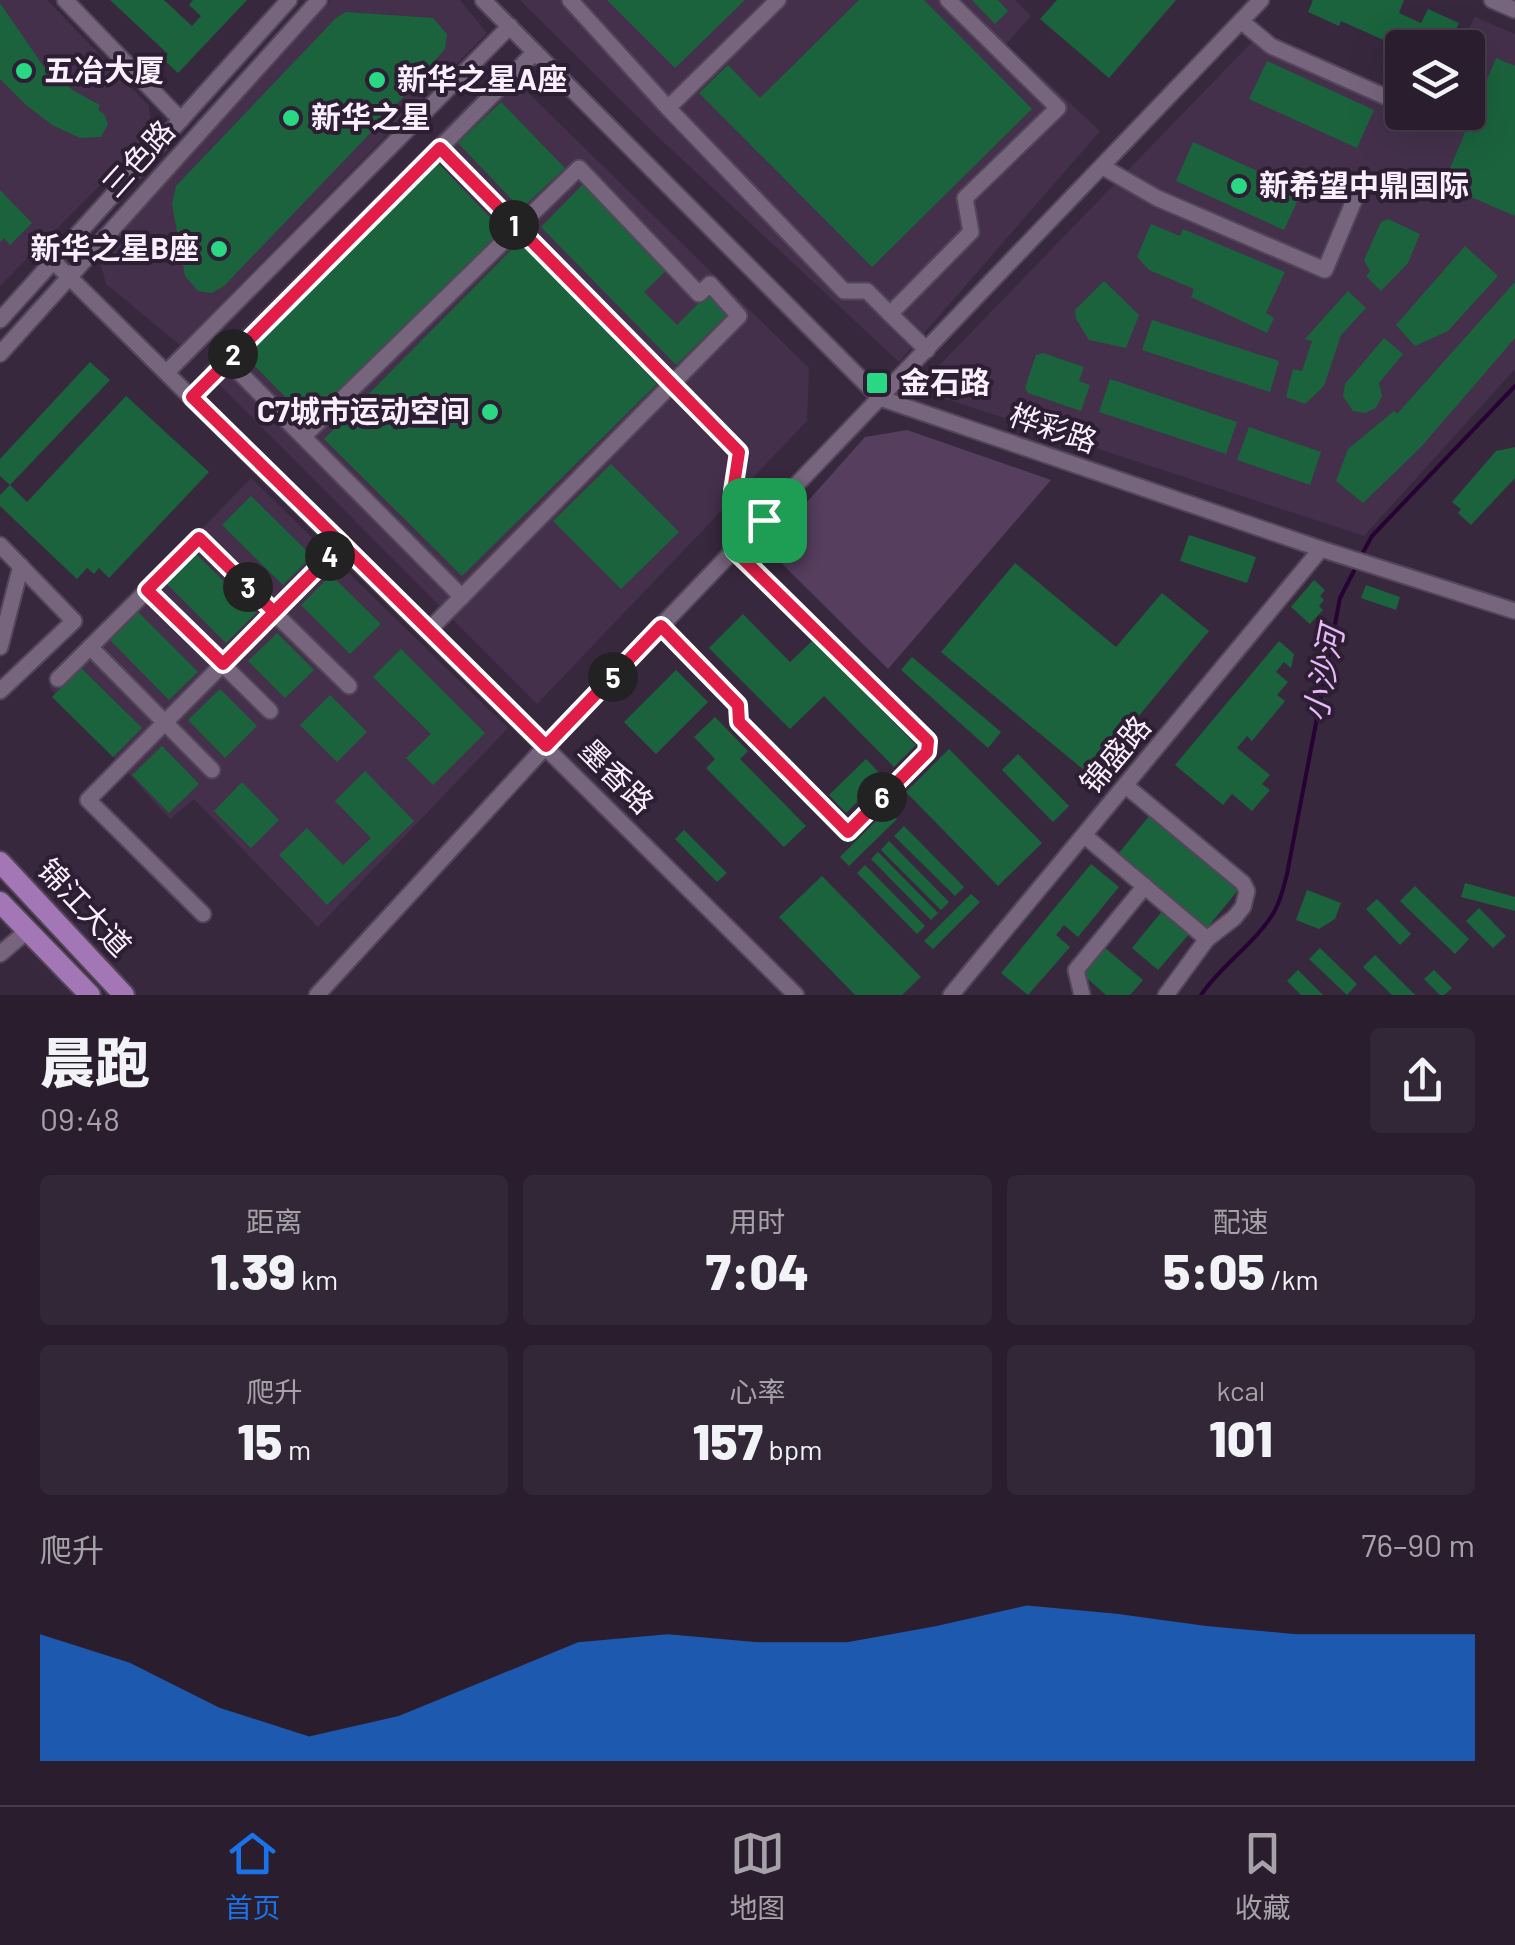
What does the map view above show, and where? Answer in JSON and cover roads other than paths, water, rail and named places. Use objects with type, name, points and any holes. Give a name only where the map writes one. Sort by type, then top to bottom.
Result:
[{"type":"main road","name":"锦江大道","points":[[0,862],[124,995]]},
{"type":"main road","name":"锦江大道","points":[[0,902],[90,995]]},
{"type":"street","points":[[65,0],[180,120]]},
{"type":"street","name":"三色路","points":[[0,320],[288,0]]},
{"type":"street","name":"三色路","points":[[0,354],[319,0]]},
{"type":"street","name":"桦彩路","points":[[484,0],[880,398],[1515,611]]},
{"type":"street","points":[[570,0],[844,292],[867,291],[926,350]]},
{"type":"street","points":[[668,108],[778,0]]},
{"type":"street","points":[[890,314],[971,232],[965,198],[1058,108],[948,0]]},
{"type":"street","points":[[317,995],[546,746],[1260,0]]},
{"type":"street","points":[[1492,0],[1515,10]]},
{"type":"street","points":[[1241,21],[1271,46],[1385,96]]},
{"type":"street","points":[[168,372],[510,26]]},
{"type":"street","points":[[192,397],[535,52]]},
{"type":"street","points":[[440,148],[739,452],[733,491],[764,520]]},
{"type":"street","points":[[1103,167],[1157,198],[1325,270],[1361,184]]},
{"type":"street","points":[[304,436],[579,168],[699,294],[710,284],[740,316],[670,382],[429,630]]},
{"type":"street","name":"墨香路","points":[[54,262],[796,995]]},
{"type":"street","points":[[228,360],[462,597]]},
{"type":"street","points":[[58,678],[199,538],[350,686]]},
{"type":"street","points":[[202,914],[88,800],[342,544]]},
{"type":"street","points":[[0,545],[74,621],[0,691]]},
{"type":"street","name":"锦盛路","points":[[952,995],[1321,549]]},
{"type":"street","points":[[661,626],[738,705],[739,722],[848,832],[927,752],[928,741],[734,550]]},
{"type":"street","points":[[0,647],[20,566]]},
{"type":"street","points":[[147,590],[270,711]]},
{"type":"street","points":[[90,647],[212,770]]},
{"type":"street","points":[[1126,786],[1243,883],[1247,891],[1242,907],[1207,939],[1166,995]]},
{"type":"street","points":[[1085,836],[1207,939]]},
{"type":"street","points":[[1082,995],[1076,970],[1145,886]]},
{"type":"street","points":[[0,954],[28,931]]},
{"type":"waterway","name":"小沙河","points":[[1361,556],[1372,536],[1515,386]]},
{"type":"waterway","name":"小沙河","points":[[1201,995],[1266,923],[1280,898],[1340,598],[1357,565]]},
{"type":"place","name":"五冶大厦","points":[[24,71]]},
{"type":"place","name":"新华之星A座","points":[[377,80]]},
{"type":"place","name":"新华之星","points":[[291,118]]},
{"type":"place","name":"新希望中鼎国际","points":[[1239,186]]},
{"type":"place","name":"新华之星B座","points":[[219,249]]},
{"type":"place","name":"金石路","points":[[877,383]]},
{"type":"place","name":"C7城市运动空间","points":[[490,412]]}]
